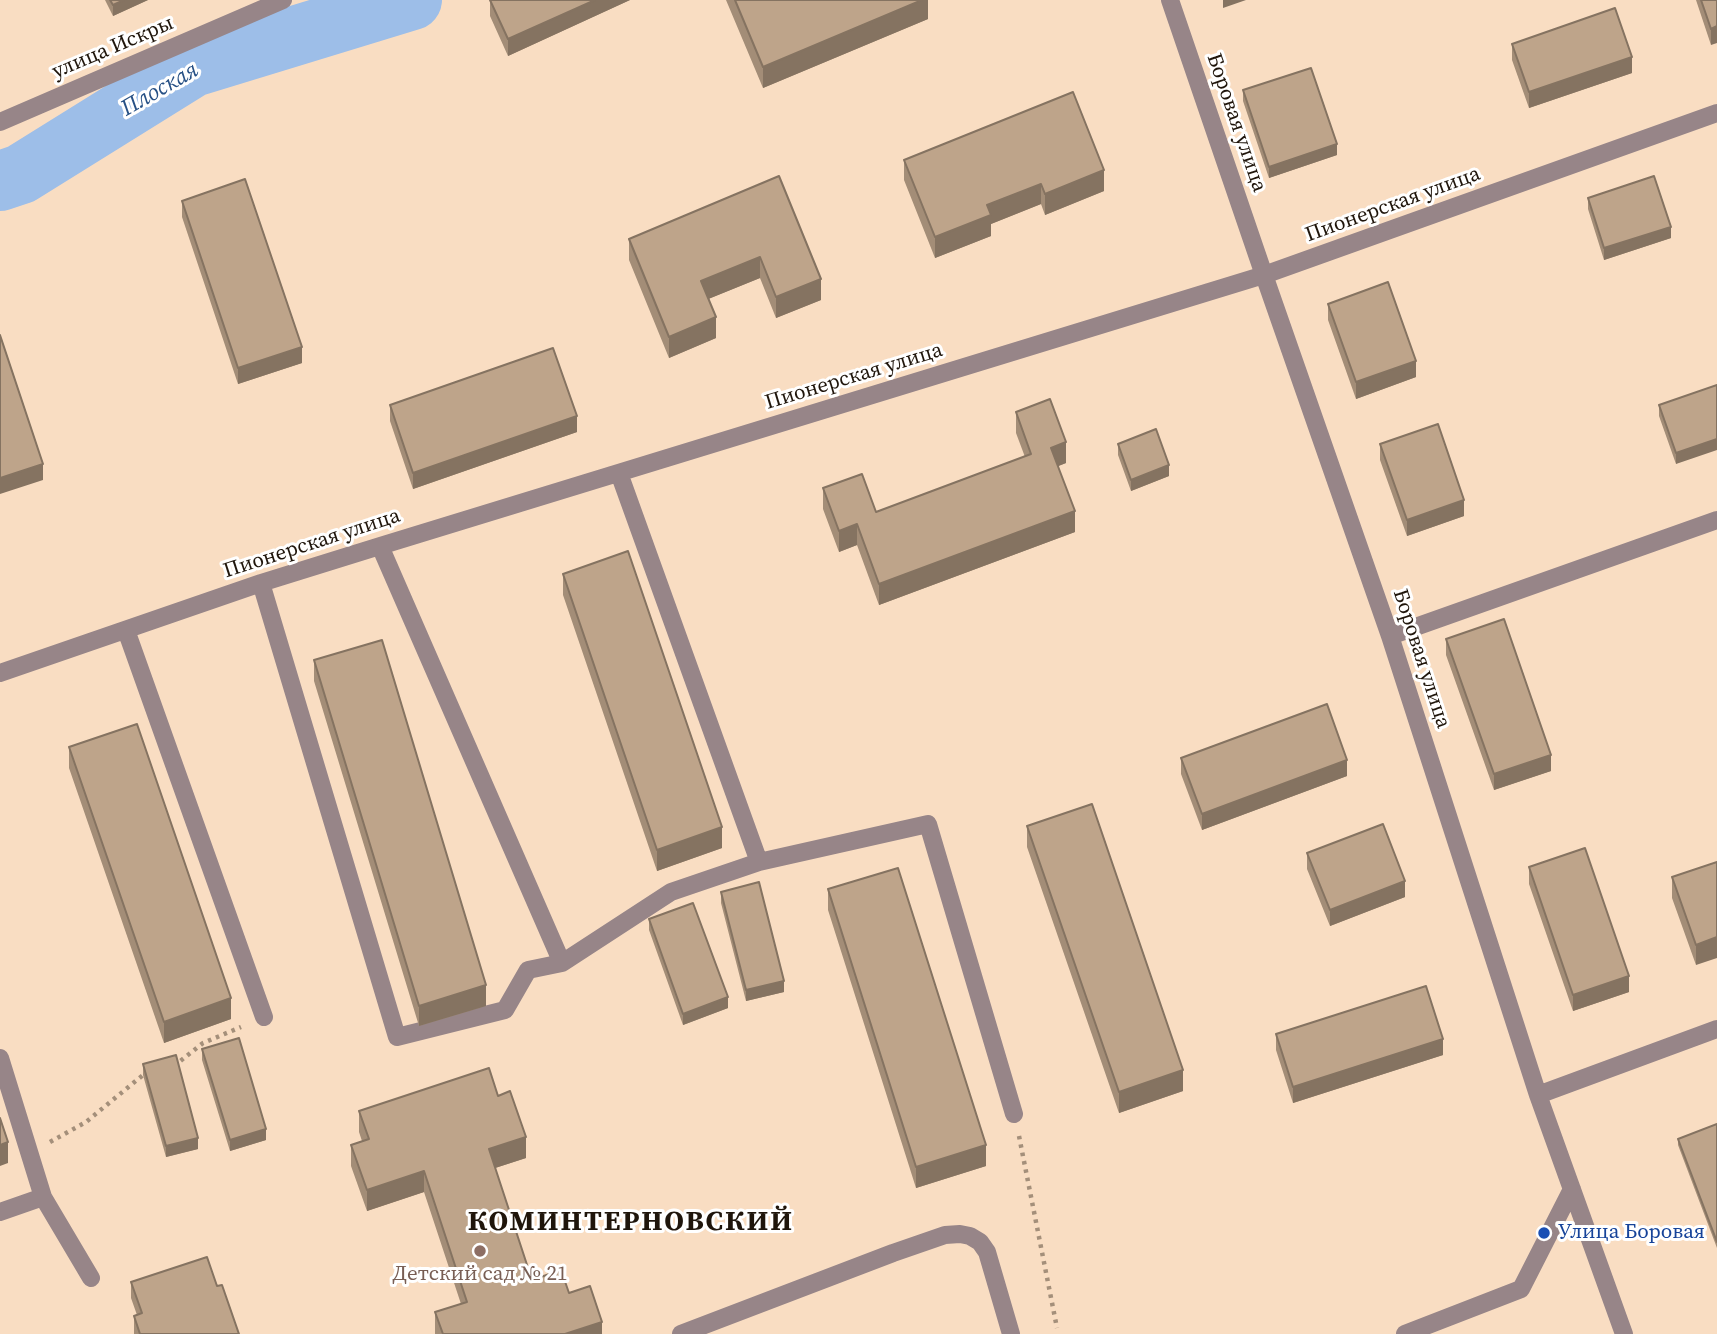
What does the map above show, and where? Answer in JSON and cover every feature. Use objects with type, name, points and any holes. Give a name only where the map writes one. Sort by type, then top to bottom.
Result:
[{"type":"street","name":"улица Искры","points":[[0,122],[283,0]]},
{"type":"street","name":"Боровая улица","points":[[1170,0],[1390,636],[1538,1095],[1624,1334]]},
{"type":"street","name":"Пионерская улица","points":[[0,673],[261,583],[1264,275],[1717,113]]},
{"type":"street","points":[[619,473],[759,862]]},
{"type":"street","points":[[1390,636],[1717,520]]},
{"type":"street","points":[[380,546],[562,963]]},
{"type":"street","points":[[261,583],[397,1037],[505,1010],[528,970],[562,963],[671,892],[759,862],[928,824],[1014,1114]]},
{"type":"street","points":[[126,630],[264,1017]]},
{"type":"street","points":[[1538,1095],[1717,1029]]},
{"type":"street","points":[[0,1058],[43,1197],[91,1278]]},
{"type":"street","points":[[1405,1334],[1521,1289],[1572,1189]]},
{"type":"street","points":[[0,1212],[43,1197]]},
{"type":"street","points":[[681,1334],[893,1253],[944,1235],[960,1234],[980,1242],[987,1252],[1011,1334]]},
{"type":"path","points":[[165,1069],[176,1066],[203,1043],[264,1017]]},
{"type":"path","points":[[31,1152],[86,1122],[143,1075],[154,1072]]},
{"type":"path","points":[[1014,1114],[1057,1328]]},
{"type":"building","points":[[110,0],[124,0],[113,5]]},
{"type":"building","points":[[490,0],[595,0],[508,39]]},
{"type":"building","points":[[735,0],[922,0],[763,67]]},
{"type":"building","points":[[1701,0],[1717,0],[1717,26],[1711,29]]},
{"type":"building","points":[[1615,8],[1632,57],[1529,92],[1512,44]]},
{"type":"building","points":[[1311,68],[1337,144],[1269,167],[1243,90]]},
{"type":"building","points":[[1073,92],[1104,170],[1045,194],[1041,184],[987,205],[991,215],[935,237],[904,160]]},
{"type":"building","points":[[779,176],[821,279],[776,297],[760,257],[701,281],[716,317],[669,337],[629,239]]},
{"type":"building","points":[[1654,176],[1671,227],[1604,248],[1588,198]]},
{"type":"building","points":[[245,179],[302,347],[238,368],[182,201]]},
{"type":"building","points":[[1388,282],[1416,361],[1356,382],[1328,304]]},
{"type":"building","points":[[0,335],[43,464],[0,478]]},
{"type":"building","points":[[553,348],[577,416],[413,473],[390,405]]},
{"type":"building","points":[[1717,385],[1717,439],[1676,453],[1659,405]]},
{"type":"building","points":[[1050,399],[1066,442],[1051,448],[1075,511],[879,584],[857,524],[839,531],[823,488],[862,474],[876,512],[1031,454],[1016,412]]},
{"type":"building","points":[[1438,424],[1464,500],[1407,520],[1380,444]]},
{"type":"building","points":[[1156,429],[1169,465],[1131,480],[1118,444]]},
{"type":"building","points":[[628,551],[722,827],[657,850],[563,574]]},
{"type":"building","points":[[1504,619],[1551,755],[1494,774],[1446,639]]},
{"type":"building","points":[[382,640],[486,985],[419,1006],[314,660]]},
{"type":"building","points":[[1327,704],[1347,760],[1202,814],[1181,758]]},
{"type":"building","points":[[137,724],[231,998],[164,1022],[69,747]]},
{"type":"building","points":[[1092,804],[1183,1070],[1119,1092],[1027,826]]},
{"type":"building","points":[[1383,824],[1405,881],[1330,910],[1307,853]]},
{"type":"building","points":[[1585,848],[1629,976],[1573,995],[1529,867]]},
{"type":"building","points":[[1717,862],[1717,937],[1696,945],[1672,877]]},
{"type":"building","points":[[898,868],[986,1145],[916,1167],[828,889]]},
{"type":"building","points":[[759,882],[784,981],[746,990],[721,892]]},
{"type":"building","points":[[693,903],[728,997],[683,1014],[649,919]]},
{"type":"building","points":[[1426,986],[1443,1039],[1293,1087],[1276,1034]]},
{"type":"building","points":[[239,1038],[266,1129],[230,1140],[202,1049]]},
{"type":"building","points":[[176,1055],[198,1138],[166,1146],[143,1064]]},
{"type":"building","name":"Детский сад № 21","points":[[489,1068],[498,1096],[510,1091],[526,1137],[489,1149],[532,1280],[561,1270],[569,1293],[590,1286],[602,1322],[565,1334],[443,1334],[435,1312],[467,1302],[424,1171],[367,1190],[351,1145],[369,1139],[359,1111]]},
{"type":"building","points":[[0,1118],[8,1142],[0,1145]]},
{"type":"building","points":[[1717,1124],[1717,1242],[1678,1139]]},
{"type":"building","points":[[207,1257],[217,1286],[222,1285],[239,1334],[140,1334],[134,1316],[142,1313],[131,1282]]},
{"type":"waterway","name":"Плоская","points":[[0,181],[21,174],[193,67],[412,0]]},
{"type":"place","name":"Улица Боровая","points":[[1544,1233]]},
{"type":"place","name":"Детский сад № 21","points":[[480,1251]]},
{"type":"district","name":"КОМИНТЕРНОВСКИЙ","points":[[631,1223]]}]
